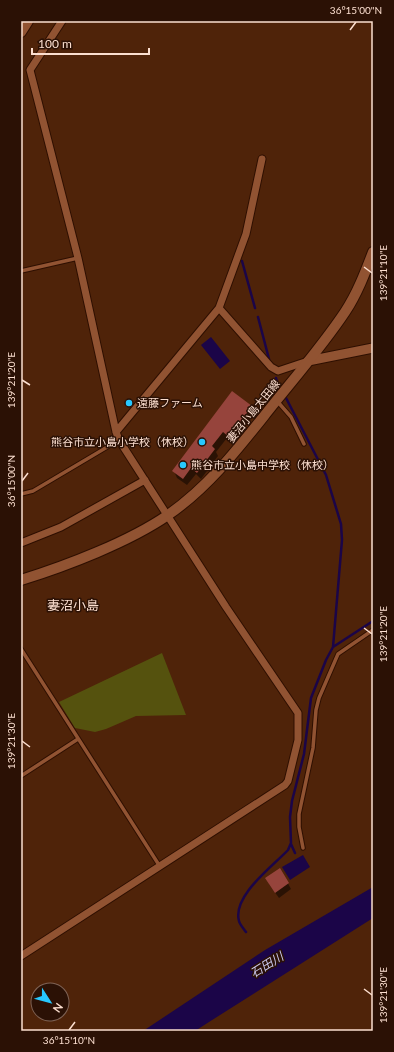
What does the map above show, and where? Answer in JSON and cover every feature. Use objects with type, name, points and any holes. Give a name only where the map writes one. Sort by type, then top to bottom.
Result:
[{"type":"main road","points":[[21,32],[28,21]]},
{"type":"main road","name":"妻沼小島太田線","points":[[21,580],[90,555],[151,526],[168,516],[212,479],[308,361],[345,312],[358,287],[373,252]]},
{"type":"street","points":[[21,956],[159,865],[285,785],[288,781],[298,740],[298,713],[226,607],[119,440],[116,432],[78,258],[30,70],[62,21]]},
{"type":"street","points":[[116,432],[219,308],[246,234],[262,159]]},
{"type":"street","points":[[219,308],[271,368],[278,371],[308,361],[373,348]]},
{"type":"street","points":[[21,543],[61,527],[145,480]]},
{"type":"lane","points":[[21,271],[78,258]]},
{"type":"lane","points":[[276,400],[291,417],[304,444]]},
{"type":"lane","points":[[21,494],[33,491],[119,440]]},
{"type":"lane","points":[[303,848],[298,827],[299,814],[312,754],[316,710],[319,698],[338,654],[373,630]]},
{"type":"lane","points":[[21,649],[159,865]]},
{"type":"lane","points":[[21,776],[78,739]]},
{"type":"shaded area","points":[[162,653],[186,715],[136,716],[106,729],[95,732],[75,728],[59,702]]},
{"type":"water","points":[[211,337],[230,361],[220,369],[201,345]]},
{"type":"water","points":[[303,855],[310,867],[290,880],[282,867]]},
{"type":"water","name":"石田川","points":[[373,887],[373,918],[195,1031],[143,1031],[265,950]]},
{"type":"building","points":[[232,391],[252,406],[229,437],[223,432],[212,446],[215,449],[197,473],[191,468],[183,479],[172,471]]},
{"type":"building","points":[[280,868],[289,883],[275,893],[265,878]]},
{"type":"waterway","points":[[242,261],[255,308]]},
{"type":"waterway","points":[[258,317],[269,359]]},
{"type":"waterway","points":[[276,378],[278,385]]},
{"type":"waterway","points":[[286,398],[326,475],[341,524],[342,540],[333,647]]},
{"type":"waterway","points":[[246,932],[239,921],[238,911],[247,892],[255,882],[288,850],[291,843],[290,817],[292,801],[304,754],[311,698],[326,660],[333,647],[373,621]]},
{"type":"waterway","points":[[291,844],[295,853]]},
{"type":"place","name":"遠藤ファーム","points":[[129,403]]},
{"type":"place","name":"熊谷市立小島小学校（休校）","points":[[202,442]]},
{"type":"place","name":"熊谷市立小島中学校（休校）","points":[[183,465]]},
{"type":"district","name":"妻沼小島","points":[[73,605]]}]
